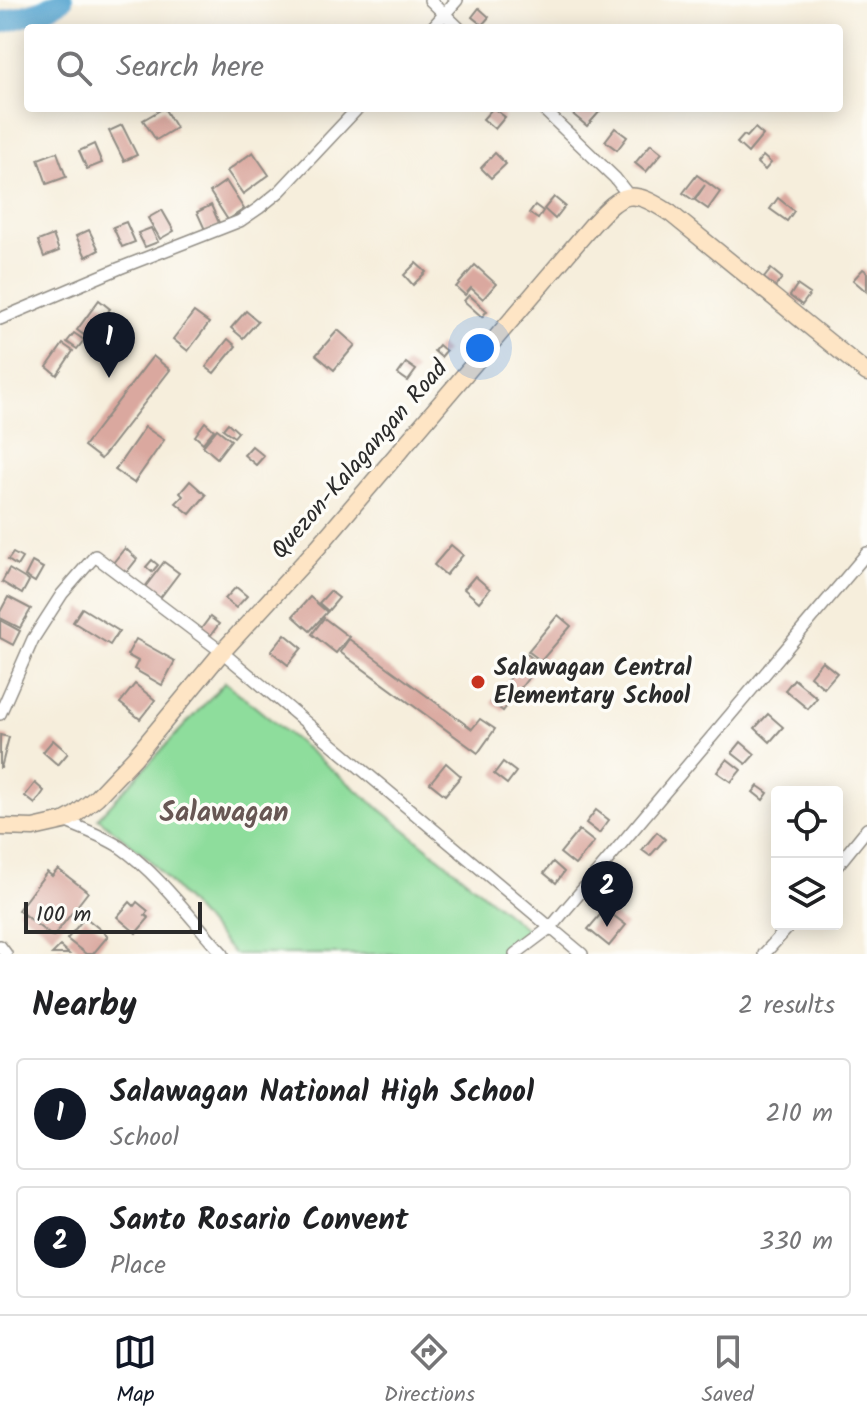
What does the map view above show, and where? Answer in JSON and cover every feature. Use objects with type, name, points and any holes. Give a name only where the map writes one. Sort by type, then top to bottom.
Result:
[{"type":"main road","points":[[629,196],[654,202],[670,213],[867,373]]},
{"type":"main road","name":"Quezon-Kalagangan Road","points":[[0,827],[33,828],[64,821],[97,797],[349,511],[593,224],[617,200],[629,196]]},
{"type":"street","points":[[430,0],[455,24]]},
{"type":"street","points":[[436,24],[457,0]]},
{"type":"street","points":[[0,319],[240,221],[280,191],[354,112]]},
{"type":"street","points":[[546,112],[615,178],[629,196]]},
{"type":"street","points":[[515,954],[551,927],[867,553]]},
{"type":"street","points":[[0,714],[33,639],[62,594],[95,556],[222,652],[582,954]]},
{"type":"street","points":[[64,821],[121,848],[170,894],[223,954]]},
{"type":"street","points":[[843,859],[867,829]]},
{"type":"street","points":[[764,954],[786,930]]},
{"type":"street","points":[[0,946],[6,954]]},
{"type":"green space","points":[[225,682],[530,932],[502,954],[234,954],[147,857],[98,818]]},
{"type":"building","points":[[479,8],[489,17],[481,24],[472,17]]},
{"type":"building","points":[[157,112],[166,112],[176,128],[156,140],[143,120]]},
{"type":"building","points":[[489,112],[498,112],[505,117],[495,129],[483,119]]},
{"type":"building","points":[[570,112],[599,112],[587,126]]},
{"type":"building","points":[[122,125],[137,155],[124,161],[109,131]]},
{"type":"building","points":[[615,128],[627,137],[617,150],[605,141]]},
{"type":"building","points":[[755,128],[763,135],[748,153],[737,143]]},
{"type":"building","points":[[94,144],[102,163],[87,169],[79,151]]},
{"type":"building","points":[[651,144],[662,153],[646,172],[635,163]]},
{"type":"building","points":[[57,152],[66,177],[47,184],[38,159]]},
{"type":"building","points":[[253,152],[269,175],[243,194],[227,171]]},
{"type":"building","points":[[495,153],[506,164],[491,178],[481,168]]},
{"type":"building","points":[[763,156],[771,163],[765,170],[757,163]]},
{"type":"building","points":[[697,175],[720,192],[708,209],[695,200],[705,185],[693,200],[683,193]]},
{"type":"building","points":[[226,181],[244,209],[228,220],[210,192]]},
{"type":"building","points":[[554,197],[565,206],[555,219],[544,209]]},
{"type":"building","points":[[778,198],[794,211],[787,221],[770,209]]},
{"type":"building","points":[[211,205],[220,225],[206,232],[197,212]]},
{"type":"building","points":[[535,205],[543,211],[538,219],[529,213]]},
{"type":"building","points":[[162,210],[174,231],[160,239],[148,218]]},
{"type":"building","points":[[126,222],[135,242],[122,247],[113,227]]},
{"type":"building","points":[[151,228],[158,242],[145,247],[138,233]]},
{"type":"building","points":[[89,230],[99,250],[86,257],[76,236]]},
{"type":"building","points":[[53,235],[59,251],[44,257],[38,241]]},
{"type":"building","points":[[416,263],[426,272],[413,285],[404,275]]},
{"type":"building","points":[[475,265],[496,284],[483,299],[471,288],[465,295],[456,287]]},
{"type":"building","points":[[771,269],[782,278],[775,287],[764,278]]},
{"type":"building","points":[[863,269],[867,272],[867,292],[853,280]]},
{"type":"building","points":[[797,285],[810,294],[802,305],[790,296]]},
{"type":"building","points":[[469,295],[487,311],[482,317],[464,301]]},
{"type":"building","points":[[99,300],[110,309],[88,338],[77,330]]},
{"type":"building","points":[[246,311],[258,321],[243,338],[231,328]]},
{"type":"building","points":[[194,312],[209,323],[188,351],[173,339]]},
{"type":"building","points":[[338,330],[355,345],[334,370],[316,355]]},
{"type":"building","points":[[74,333],[84,340],[77,349],[67,342]]},
{"type":"building","points":[[228,339],[236,346],[214,373],[206,367]]},
{"type":"building","points":[[63,344],[73,351],[57,375],[47,367]]},
{"type":"building","points":[[439,345],[446,351],[441,357],[434,351]]},
{"type":"building","points":[[153,356],[170,370],[101,459],[84,446]]},
{"type":"building","points":[[406,363],[416,370],[408,381],[398,374]]},
{"type":"building","points":[[205,422],[214,430],[203,443],[195,436]]},
{"type":"building","points":[[228,423],[238,432],[234,437],[223,429]]},
{"type":"building","points":[[145,427],[164,440],[134,483],[115,470]]},
{"type":"building","points":[[217,429],[231,440],[217,458],[203,446]]},
{"type":"building","points":[[252,446],[264,456],[256,465],[244,455]]},
{"type":"building","points":[[190,481],[206,495],[190,514],[176,503]]},
{"type":"building","points":[[451,545],[463,555],[446,575],[434,565]]},
{"type":"building","points":[[125,548],[137,559],[126,573],[113,563]]},
{"type":"building","points":[[13,553],[22,558],[17,566],[8,560]]},
{"type":"building","points":[[152,560],[158,565],[152,572],[146,567]]},
{"type":"building","points":[[32,562],[43,568],[35,582],[25,576]]},
{"type":"building","points":[[164,562],[179,573],[160,598],[145,587]]},
{"type":"building","points":[[9,569],[29,581],[22,594],[2,582]]},
{"type":"building","points":[[475,576],[490,589],[479,602],[464,589]]},
{"type":"building","points":[[236,587],[247,596],[236,608],[225,599]]},
{"type":"building","points":[[330,591],[339,598],[328,611],[319,603]]},
{"type":"building","points":[[8,597],[31,609],[20,628],[0,618]]},
{"type":"building","points":[[310,597],[327,612],[310,631],[293,616]]},
{"type":"building","points":[[82,608],[119,631],[110,645],[73,622]]},
{"type":"building","points":[[558,615],[571,626],[541,661],[528,651]]},
{"type":"building","points":[[210,617],[219,624],[210,636],[201,629]]},
{"type":"building","points":[[324,618],[349,637],[336,653],[312,634]]},
{"type":"building","points":[[0,620],[20,631],[13,645],[0,638]]},
{"type":"building","points":[[285,634],[302,648],[288,665],[271,651]]},
{"type":"building","points":[[136,639],[175,661],[162,685],[134,669],[138,661],[127,655]]},
{"type":"building","points":[[349,639],[472,729],[480,719],[495,729],[478,753],[340,652]]},
{"type":"building","points":[[527,654],[539,664],[503,711],[491,702]]},
{"type":"building","points":[[822,661],[837,673],[824,688],[810,676]]},
{"type":"building","points":[[794,679],[817,698],[808,709],[785,690]]},
{"type":"building","points":[[135,684],[155,700],[140,719],[120,703]]},
{"type":"building","points":[[768,714],[783,727],[770,742],[755,728]]},
{"type":"building","points":[[0,735],[9,737],[1,768],[0,768]]},
{"type":"building","points":[[53,740],[68,753],[58,765],[43,752]]},
{"type":"building","points":[[741,742],[755,754],[746,764],[732,753]]},
{"type":"building","points":[[727,759],[741,770],[731,782],[717,772]]},
{"type":"building","points":[[503,762],[516,772],[507,784],[494,774]]},
{"type":"building","points":[[446,763],[461,776],[445,795],[430,783]]},
{"type":"building","points":[[35,783],[44,791],[35,804],[25,796]]},
{"type":"building","points":[[758,786],[768,793],[763,800],[753,792]]},
{"type":"building","points":[[596,810],[609,820],[599,833],[586,823]]},
{"type":"building","points":[[579,830],[594,842],[575,865],[560,853]]},
{"type":"building","points":[[657,832],[665,839],[650,856],[642,850]]},
{"type":"building","points":[[553,862],[564,872],[556,883],[544,873]]},
{"type":"building","points":[[58,869],[88,892],[53,937],[18,910],[47,872],[52,876]]},
{"type":"building","points":[[130,902],[134,906],[137,902],[148,911],[145,915],[149,918],[136,933],[117,917]]},
{"type":"building","points":[[605,909],[626,925],[609,946],[588,929]]},
{"type":"building","points":[[85,917],[108,936],[93,954],[86,954],[67,939]]},
{"type":"building","points":[[60,946],[69,954],[52,954]]},
{"type":"waterway","points":[[0,23],[44,10],[62,0]]},
{"type":"place","name":"Salawagan National High School","points":[[109,378]]},
{"type":"place","name":"Salawagan Central Elementary School","points":[[478,682]]},
{"type":"place","name":"Santo Rosario Convent","points":[[607,927]]},
{"type":"district","name":"Salawagan","points":[[224,813]]}]
